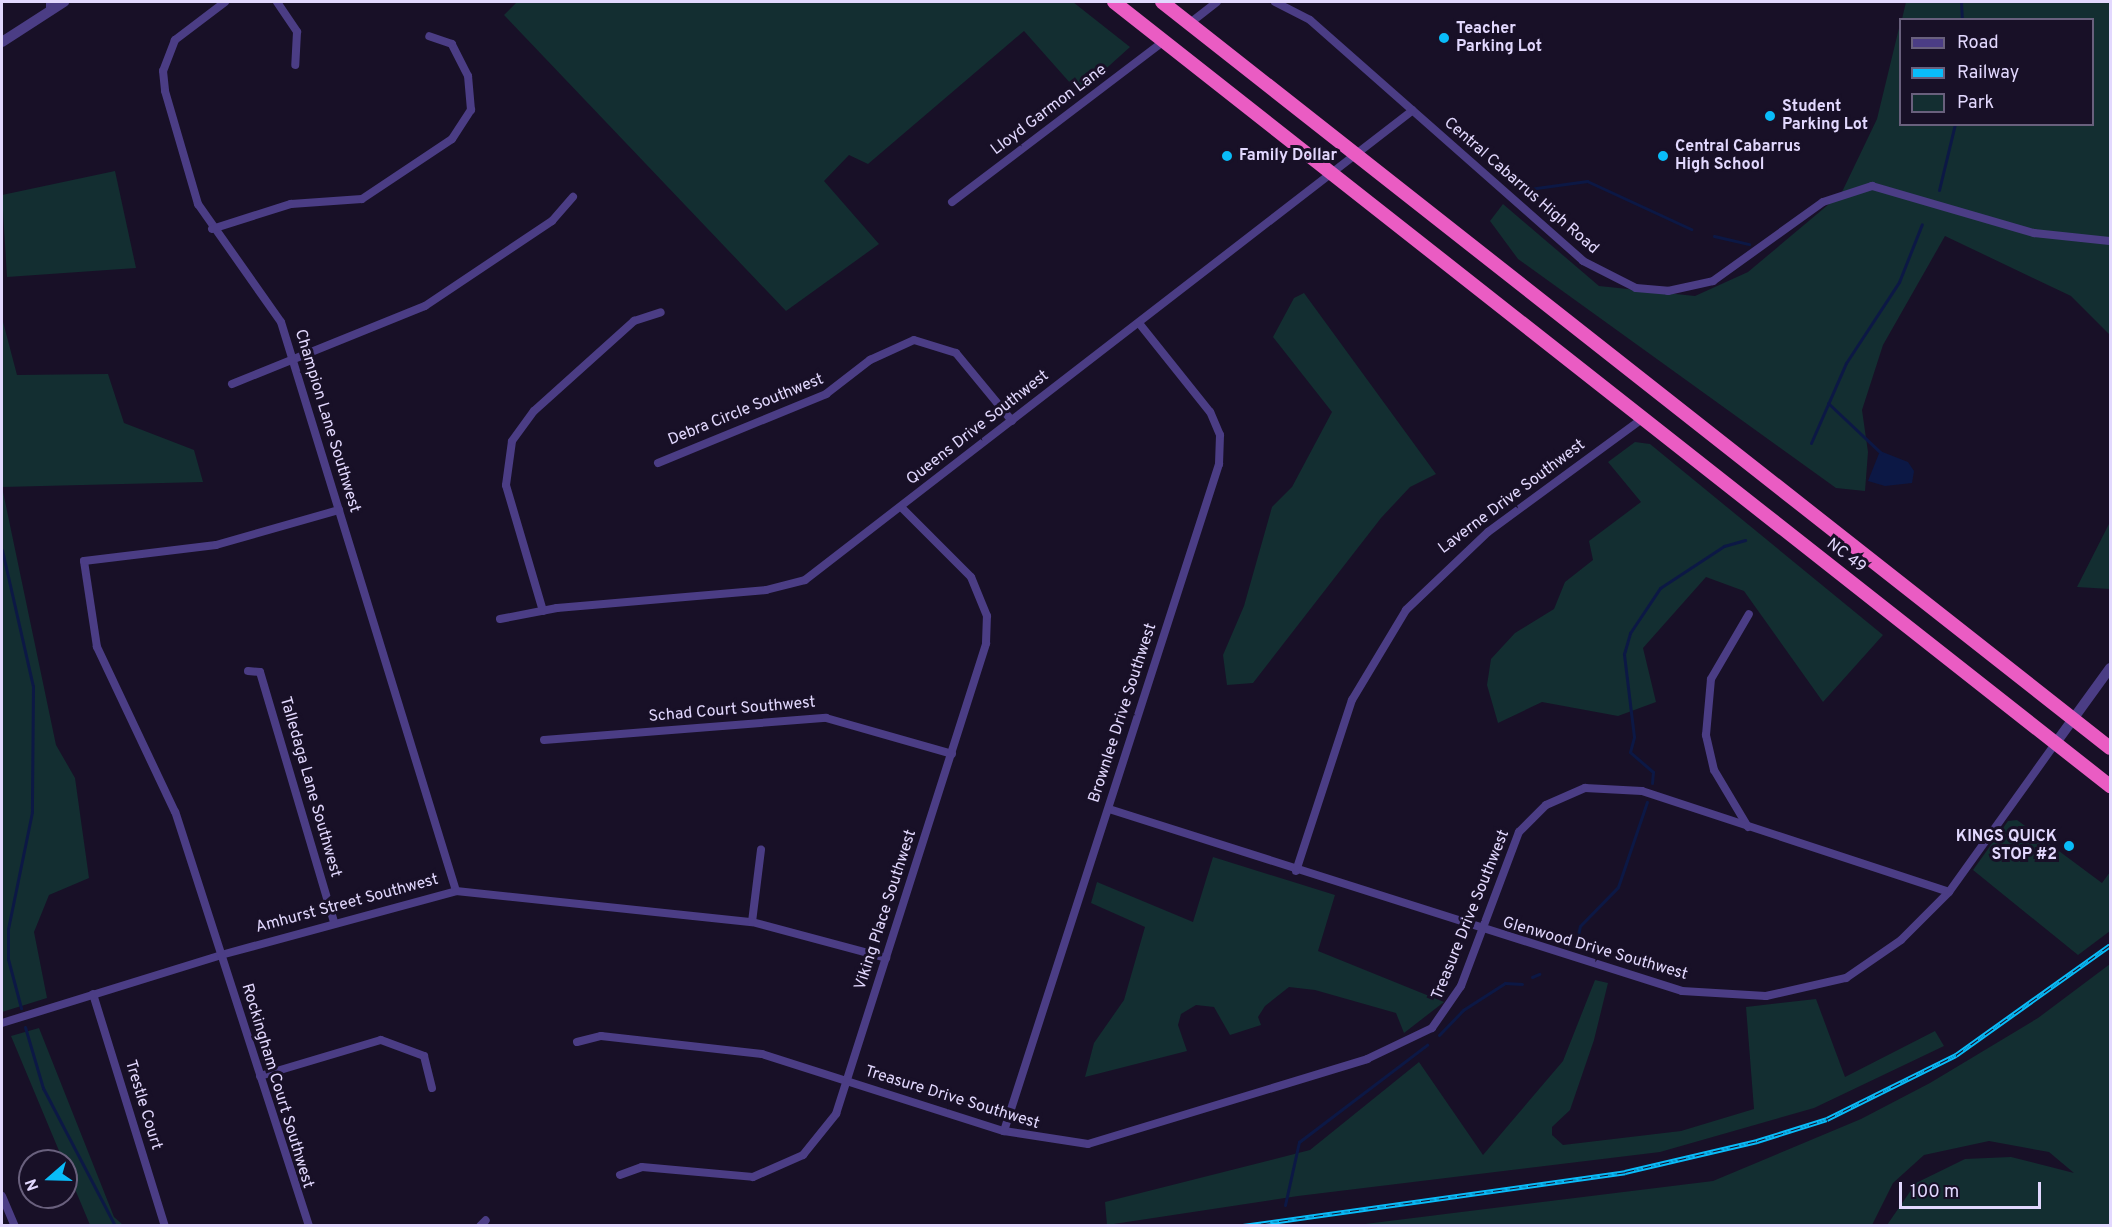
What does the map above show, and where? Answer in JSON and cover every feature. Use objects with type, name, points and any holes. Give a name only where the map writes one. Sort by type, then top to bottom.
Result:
[{"type":"highway","name":"NC 49","points":[[1113,2],[2110,786]]},
{"type":"highway","name":"NC 49","points":[[1162,2],[2110,748]]},
{"type":"street","points":[[2,42],[50,6],[64,2]]},
{"type":"street","name":"Champion Lane Southwest","points":[[225,2],[175,40],[163,71],[198,204],[212,228],[281,322],[456,891]]},
{"type":"street","points":[[277,2],[297,32],[295,65]]},
{"type":"street","points":[[1190,23],[1216,2]]},
{"type":"street","name":"Central Cabarrus High Road","points":[[1275,2],[1310,21],[1583,261],[1636,288],[1668,291],[1713,281],[1823,202],[1872,186],[2034,233],[2110,241]]},
{"type":"street","points":[[212,228],[291,204],[362,199],[452,139],[471,110],[468,76],[452,45],[429,36]]},
{"type":"street","name":"Lloyd Garmon Lane","points":[[952,202],[1164,41]]},
{"type":"street","name":"Queens Drive Southwest","points":[[500,619],[543,611],[783,588],[814,575],[1413,110]]},
{"type":"street","points":[[232,384],[425,306],[552,221],[573,197]]},
{"type":"street","points":[[543,611],[506,485],[512,441],[534,411],[634,321],[662,312]]},
{"type":"street","name":"Brownlee Drive Southwest","points":[[1004,1131],[1109,809],[1221,449],[1210,412],[1139,323]]},
{"type":"street","name":"Debra Circle Southwest","points":[[658,463],[826,394],[870,360],[914,340],[956,353],[1012,421]]},
{"type":"street","name":"Laverne Drive Southwest","points":[[1296,871],[1352,700],[1406,610],[1464,551],[1642,418]]},
{"type":"street","name":"Viking Place Southwest","points":[[620,1175],[642,1167],[729,1177],[776,1170],[823,1137],[847,1082],[982,663],[987,616],[970,577],[901,507]]},
{"type":"street","name":"Rockingham Court Southwest","points":[[309,1226],[175,812],[97,647],[84,561],[216,545],[339,510]]},
{"type":"street","points":[[1748,827],[1714,770],[1706,735],[1712,679],[1749,614]]},
{"type":"street","points":[[2055,744],[2110,668]]},
{"type":"street","name":"Talledaga Lane Southwest","points":[[248,670],[260,672],[334,922]]},
{"type":"street","name":"Schad Court Southwest","points":[[544,740],[826,717],[952,754]]},
{"type":"street","name":"Glenwood Drive Southwest","points":[[1109,809],[1480,931],[1682,991],[1766,996],[1846,978],[1894,946],[1949,892],[2055,744]]},
{"type":"street","name":"Treasure Drive Southwest","points":[[578,1042],[601,1036],[726,1048],[847,1082],[1004,1131],[1088,1144],[1398,1047],[1444,1017],[1519,832],[1537,812],[1572,792],[1603,787],[1642,791],[1949,892]]},
{"type":"street","points":[[752,922],[760,850]]},
{"type":"street","name":"Amhurst Street Southwest","points":[[2,1023],[221,954],[456,891],[752,922],[886,958]]},
{"type":"street","name":"Trestle Court","points":[[93,994],[165,1226]]},
{"type":"street","points":[[260,1076],[381,1040],[424,1056],[432,1088]]},
{"type":"street","points":[[2,1196],[15,1226]]},
{"type":"green space","points":[[517,2],[1073,2],[1130,47],[1079,93],[1024,31],[868,164],[849,155],[824,181],[879,244],[786,311],[504,15]]},
{"type":"green space","points":[[1906,2],[2110,2],[2110,335],[2071,296],[1945,236],[1883,345],[1862,410],[1868,452],[1865,491],[1836,488],[1518,259],[1490,221],[1503,204],[1599,286],[1695,296],[1748,272],[1841,194],[1877,119],[1899,28],[1899,126],[2094,126],[2094,18],[1902,18]]},
{"type":"green space","points":[[115,171],[136,268],[7,277],[2,195]]},
{"type":"green space","points":[[1304,293],[1436,474],[1410,487],[1381,518],[1253,683],[1227,685],[1223,655],[1244,606],[1272,507],[1292,487],[1332,412],[1273,337],[1294,298]]},
{"type":"green space","points":[[2,318],[17,375],[108,374],[124,423],[194,450],[203,482],[2,487]]},
{"type":"green space","points":[[1635,442],[1650,444],[1883,635],[1823,702],[1744,591],[1706,577],[1643,648],[1656,702],[1618,716],[1542,702],[1498,723],[1487,685],[1491,659],[1515,633],[1554,609],[1565,582],[1593,560],[1589,541],[1641,502],[1608,462]]},
{"type":"green space","points":[[2,487],[56,745],[75,778],[89,878],[49,895],[34,932],[47,998],[2,1012]]},
{"type":"green space","points":[[2110,522],[2110,589],[2077,587]]},
{"type":"green space","points":[[2017,820],[2102,883],[2110,872],[2110,931],[2078,955],[1973,870],[2008,821]]},
{"type":"green space","points":[[1213,857],[1335,895],[1318,951],[1444,1002],[1404,1033],[1396,1013],[1315,990],[1289,987],[1265,1006],[1258,1017],[1261,1025],[1230,1035],[1214,1007],[1196,1005],[1181,1014],[1178,1025],[1187,1051],[1085,1077],[1094,1043],[1124,1000],[1145,927],[1091,903],[1097,882],[1193,922]]},
{"type":"green space","points":[[2110,964],[2110,1225],[1887,1225],[1916,1183],[1965,1159],[2011,1157],[2074,1173],[2049,1152],[1989,1141],[1924,1155],[1893,1183],[1872,1225],[1357,1225],[1713,1181],[1861,1119],[1930,1083],[2038,1018]]},
{"type":"green space","points":[[1595,980],[1608,983],[1594,1040],[1570,1110],[1552,1127],[1552,1135],[1563,1145],[1681,1131],[1754,1109],[1746,1007],[1816,999],[1845,1077],[1935,1031],[1944,1046],[1814,1108],[1660,1152],[1298,1196],[1107,1225],[1105,1202],[1310,1150],[1419,1062],[1483,1155],[1563,1061]]},
{"type":"green space","points":[[39,1028],[114,1217],[123,1225],[90,1225],[78,1196],[78,1149],[58,1149],[11,1036]]},
{"type":"water","points":[[1880,451],[1908,462],[1914,471],[1912,483],[1885,486],[1868,481]]},
{"type":"waterway","points":[[1961,2],[1962,18]]},
{"type":"waterway","points":[[1939,190],[1955,126]]},
{"type":"waterway","points":[[1521,190],[1587,181],[1691,229]]},
{"type":"waterway","points":[[1811,443],[1846,363],[1899,282],[1922,224]]},
{"type":"waterway","points":[[1714,236],[1749,244]]},
{"type":"waterway","points":[[1828,403],[1881,453]]},
{"type":"waterway","points":[[1652,783],[1653,772],[1630,752],[1634,737],[1624,654],[1630,633],[1660,588],[1724,546],[1745,540]]},
{"type":"waterway","points":[[2,550],[33,686],[32,812],[8,929],[8,959],[21,1008]]},
{"type":"waterway","points":[[1576,946],[1580,926],[1618,887],[1647,802]]},
{"type":"waterway","points":[[1532,977],[1539,974]]},
{"type":"waterway","points":[[1439,1035],[1463,1010],[1505,983],[1522,984]]},
{"type":"waterway","points":[[25,1027],[43,1088],[115,1226]]},
{"type":"waterway","points":[[1285,1205],[1299,1142],[1427,1045]]},
{"type":"railway","points":[[1243,1226],[1625,1172],[1757,1141],[1827,1119],[1956,1055],[2110,945]]},
{"type":"place","name":"Teacher Parking Lot","points":[[1444,38]]},
{"type":"place","name":"Student Parking Lot","points":[[1770,116]]},
{"type":"place","name":"Family Dollar","points":[[1227,156]]},
{"type":"place","name":"Central Cabarrus High School","points":[[1663,156]]},
{"type":"place","name":"KINGS QUICK STOP #2","points":[[2069,846]]}]
